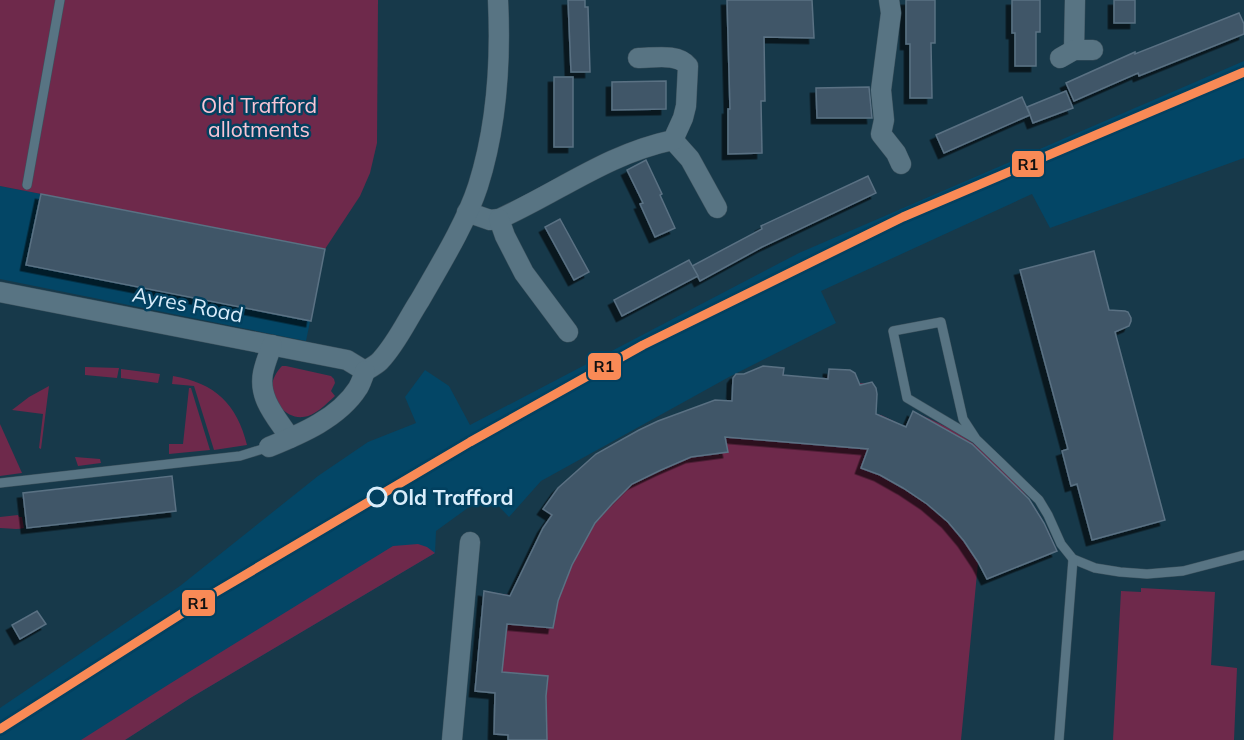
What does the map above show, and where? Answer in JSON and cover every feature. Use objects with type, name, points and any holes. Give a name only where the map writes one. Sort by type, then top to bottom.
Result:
[{"type":"street","points":[[269,447],[311,428],[331,415],[359,387],[365,371],[378,363],[391,348],[441,264],[467,212],[486,156],[492,124],[500,35],[498,0]]},
{"type":"street","points":[[890,0],[891,13],[881,90],[884,120],[881,134],[896,153],[901,164]]},
{"type":"street","points":[[1075,0],[1076,53]]},
{"type":"street","points":[[638,58],[676,58],[688,66],[686,106],[673,140]]},
{"type":"street","points":[[467,212],[490,220],[499,219],[608,161],[639,149],[673,140]]},
{"type":"street","points":[[673,140],[690,159],[717,208]]},
{"type":"street","points":[[499,219],[524,273],[568,332]]},
{"type":"street","name":"Ayres Road","points":[[0,292],[347,360],[365,371]]},
{"type":"street","points":[[272,345],[263,374],[263,395],[267,405],[290,438]]},
{"type":"street","points":[[452,740],[470,542]]},
{"type":"lane","points":[[27,185],[60,0]]},
{"type":"lane","points":[[976,439],[907,398],[893,331],[941,322],[963,419],[976,439],[1039,500],[1061,544],[1073,559],[1095,568],[1147,573],[1183,571],[1244,555]]},
{"type":"lane","points":[[0,483],[240,456],[269,447]]},
{"type":"lane","points":[[1059,740],[1073,559]]},
{"type":"shaded area","points":[[1244,61],[1244,158],[1050,228],[1032,194],[821,291],[836,323],[729,377],[541,481],[509,517],[487,494],[436,531],[435,553],[192,697],[125,740],[0,740],[0,708],[180,586],[318,476],[368,442],[416,423],[405,397],[425,370],[449,386],[470,425],[799,253]]},
{"type":"shaded area","points":[[0,186],[325,249],[306,341],[0,279]]},
{"type":"green space","name":"Old Trafford allotments","points":[[0,0],[378,0],[377,143],[370,173],[360,196],[325,249],[0,186]]},
{"type":"green space","points":[[282,366],[331,376],[335,383],[331,391],[335,396],[312,414],[303,417],[291,415],[278,404],[273,393],[275,375]]},
{"type":"green space","points":[[763,366],[784,368],[784,375],[827,379],[829,369],[857,383],[873,384],[877,391],[877,399],[869,413],[881,415],[906,427],[913,411],[959,434],[984,452],[1008,474],[1029,499],[1047,528],[1057,551],[978,563],[961,740],[508,740],[508,735],[494,734],[495,693],[475,691],[484,591],[557,603],[543,528],[551,515],[543,509],[558,488],[596,454],[639,430],[702,405],[738,401],[732,394],[733,377],[737,374],[745,375]]},
{"type":"green space","points":[[85,367],[119,368],[117,378],[85,375]]},
{"type":"green space","points":[[121,369],[160,374],[158,383],[121,378]]},
{"type":"green space","points":[[173,376],[201,384],[222,398],[237,418],[247,445],[214,450],[194,386],[172,384]]},
{"type":"green space","points":[[49,386],[41,449],[39,448],[43,414],[12,410]]},
{"type":"green space","points":[[189,388],[191,388],[210,450],[169,454],[169,444],[183,444]]},
{"type":"green space","points":[[0,424],[22,473],[0,476]]},
{"type":"green space","points":[[75,457],[100,459],[101,463],[78,466]]},
{"type":"green space","points":[[18,515],[22,517],[24,528],[0,528],[0,517]]},
{"type":"green space","points":[[418,544],[435,553],[192,697],[125,740],[81,740],[393,546]]},
{"type":"green space","points":[[1141,588],[1215,592],[1211,665],[1237,668],[1234,740],[1113,740],[1121,591],[1141,592]]},
{"type":"building","points":[[568,0],[585,0],[585,7],[588,7],[590,72],[571,72]]},
{"type":"building","points":[[727,0],[812,0],[814,38],[764,37],[765,101],[761,101],[762,153],[728,154],[728,109],[730,109]]},
{"type":"building","points":[[906,0],[935,0],[935,43],[931,43],[932,98],[910,98],[910,44],[906,44]]},
{"type":"building","points":[[1012,0],[1040,0],[1040,32],[1036,32],[1036,66],[1015,66]]},
{"type":"building","points":[[1114,0],[1135,0],[1135,23],[1114,23]]},
{"type":"building","points":[[1239,13],[1244,24],[1244,34],[1139,76],[1138,73],[1074,101],[1066,83],[1135,52],[1135,54]]},
{"type":"building","points":[[554,77],[573,77],[573,147],[554,147]]},
{"type":"building","points":[[666,81],[666,109],[612,110],[612,82]]},
{"type":"building","points":[[869,87],[872,118],[817,118],[816,88]]},
{"type":"building","points":[[1066,91],[1073,108],[1033,123],[1027,107]]},
{"type":"building","points":[[1022,97],[1030,115],[944,153],[936,135]]},
{"type":"building","points":[[646,160],[675,228],[655,237],[640,204],[643,203],[627,170]]},
{"type":"building","points":[[868,176],[876,193],[762,247],[700,281],[692,266],[762,229],[761,226]]},
{"type":"building","points":[[41,194],[325,249],[311,321],[26,265]]},
{"type":"building","points":[[560,219],[589,272],[574,280],[545,227]]},
{"type":"building","points":[[1094,251],[1109,310],[1128,312],[1131,318],[1129,326],[1115,332],[1165,520],[1092,540],[1077,484],[1071,486],[1062,451],[1068,449],[1020,270]]},
{"type":"building","points":[[689,260],[698,276],[622,316],[614,300]]},
{"type":"building","points":[[763,366],[784,368],[783,375],[828,379],[829,369],[850,370],[855,373],[860,385],[872,382],[876,388],[876,414],[906,427],[913,411],[972,444],[1029,499],[1044,523],[1057,551],[987,579],[964,541],[948,522],[903,488],[880,475],[861,468],[868,449],[725,437],[728,452],[691,457],[661,470],[632,484],[612,504],[595,523],[572,565],[558,601],[553,628],[507,624],[502,672],[548,676],[547,740],[508,740],[508,735],[494,734],[495,693],[475,691],[484,591],[510,596],[543,528],[552,515],[543,509],[558,488],[596,454],[639,430],[715,400],[732,401],[733,378],[736,374],[744,374]]},
{"type":"building","points":[[172,476],[176,511],[27,528],[23,493]]},
{"type":"building","points":[[37,611],[46,624],[20,639],[12,625]]},
{"type":"transit line","name":"R1","points":[[0,729],[211,595],[470,442],[643,345],[903,217],[1244,72]]},
{"type":"place","name":"Old Trafford","points":[[377,497]]}]
